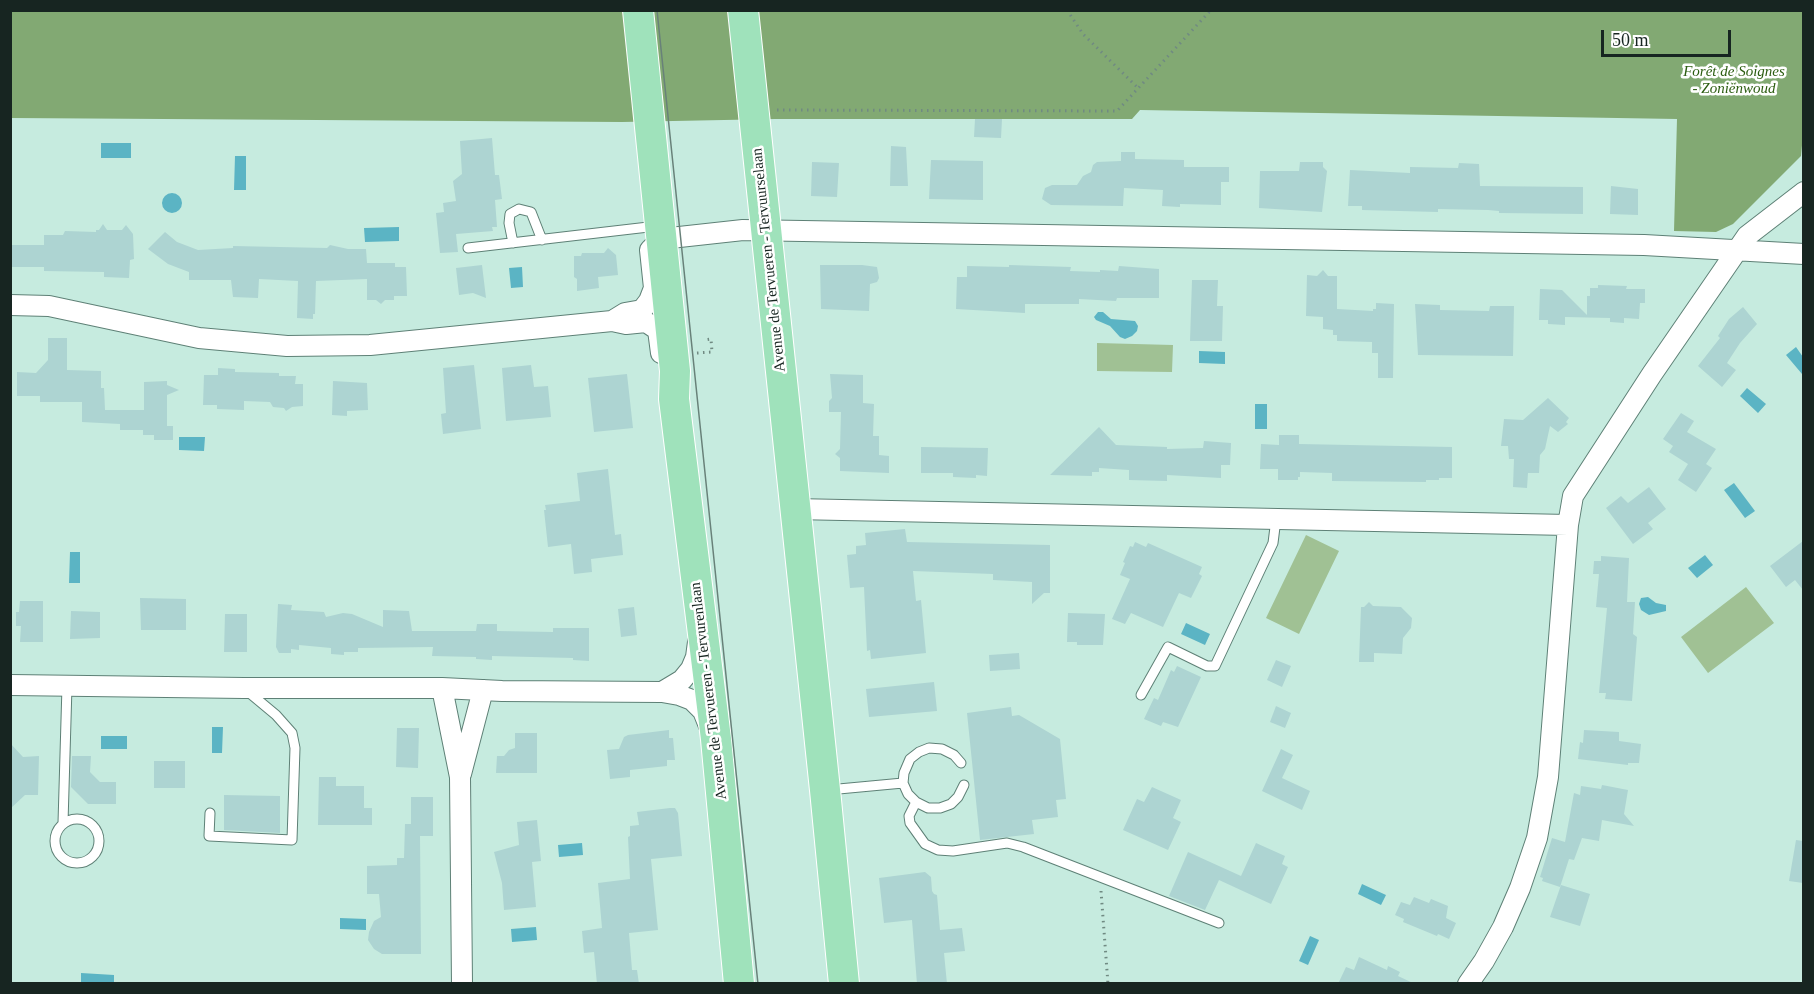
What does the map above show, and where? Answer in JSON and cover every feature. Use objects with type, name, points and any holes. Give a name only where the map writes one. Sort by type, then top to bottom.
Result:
[{"type":"main road","points":[[638,10],[675,371],[674,399]]},
{"type":"main road","name":"Avenue de Tervueren - Tervuurselaan","points":[[743,10],[794,509]]},
{"type":"main road","name":"Avenue de Tervueren - Tervurenlaan","points":[[674,399],[716,739],[740,984]]},
{"type":"main road","points":[[794,509],[844,984]]},
{"type":"street","points":[[1468,984],[1503,927],[1520,888],[1537,838],[1548,777],[1568,525],[1573,496],[1652,374],[1747,236],[1803,192]]},
{"type":"street","points":[[612,321],[625,313],[642,310],[649,301],[654,288],[650,250],[660,232],[765,230],[1644,245],[1803,254]]},
{"type":"street","points":[[10,305],[50,306],[199,338],[287,346],[370,345],[612,321],[626,324],[646,322],[658,330],[663,372],[674,399]]},
{"type":"street","points":[[794,509],[1568,525]]},
{"type":"street","points":[[662,692],[682,680],[691,669],[696,657],[701,622]]},
{"type":"street","points":[[10,685],[662,692],[692,700],[703,711],[716,739]]},
{"type":"street","points":[[442,688],[460,777],[462,984]]},
{"type":"street","points":[[460,777],[483,690]]},
{"type":"lane","points":[[513,243],[509,223],[510,214],[519,209],[531,212],[542,240]]},
{"type":"lane","points":[[468,248],[542,240],[660,232]]},
{"type":"lane","points":[[1140,695],[1168,647],[1208,666],[1215,666],[1273,543],[1275,519]]},
{"type":"lane","points":[[63,823],[77,818],[91,823],[96,829],[100,843],[93,857],[87,861],[73,863],[60,856],[57,850],[55,835],[63,823],[67,686]]},
{"type":"lane","points":[[210,813],[209,836],[292,840],[295,748],[292,733],[276,715],[244,688]]},
{"type":"lane","points":[[961,763],[954,755],[942,749],[929,748],[910,759],[904,773],[903,783],[908,794],[916,802],[928,808],[940,808],[951,804],[958,797],[964,785]]},
{"type":"lane","points":[[825,790],[903,783]]},
{"type":"lane","points":[[916,802],[909,816],[910,823],[925,844],[938,850],[953,851],[1006,843],[1023,847],[1219,923]]},
{"type":"path","points":[[1066,10],[1083,34],[1138,88]]},
{"type":"path","points":[[753,110],[1117,111],[1211,10]]},
{"type":"path","points":[[694,353],[712,352],[711,339],[705,340]]},
{"type":"path","points":[[1102,878],[1101,899],[1108,984]]},
{"type":"green space","name":"Forêt de Soignes - Zoniënwoud","points":[[11,11],[1803,11],[1804,124],[1801,156],[1733,224],[1716,232],[1674,231],[1677,119],[1140,110],[1132,119],[775,119],[622,122],[11,118]]},
{"type":"green space","points":[[1097,343],[1173,345],[1172,372],[1097,371]]},
{"type":"green space","points":[[1306,535],[1339,551],[1299,634],[1266,618]]},
{"type":"green space","points":[[1746,587],[1774,623],[1708,673],[1681,637]]},
{"type":"water","points":[[101,143],[131,143],[131,158],[101,158]]},
{"type":"water","points":[[235,156],[246,156],[246,190],[234,190]]},
{"type":"water","points":[[172,193],[179,196],[182,203],[179,210],[172,213],[165,210],[162,203],[165,196]]},
{"type":"water","points":[[399,227],[399,241],[365,242],[364,228]]},
{"type":"water","points":[[522,267],[523,287],[511,288],[509,268]]},
{"type":"water","points":[[1098,312],[1103,312],[1111,319],[1135,321],[1138,326],[1137,331],[1125,339],[1120,337],[1110,326],[1096,320],[1094,317]]},
{"type":"water","points":[[1796,347],[1803,357],[1802,374],[1786,355]]},
{"type":"water","points":[[1199,351],[1225,352],[1225,364],[1199,363]]},
{"type":"water","points":[[1747,388],[1766,404],[1758,413],[1740,396]]},
{"type":"water","points":[[1255,404],[1267,404],[1267,429],[1255,429]]},
{"type":"water","points":[[179,437],[205,437],[204,451],[179,450]]},
{"type":"water","points":[[1734,483],[1755,511],[1745,518],[1724,490]]},
{"type":"water","points":[[70,552],[80,552],[80,583],[69,583]]},
{"type":"water","points":[[1705,555],[1713,565],[1697,578],[1688,568]]},
{"type":"water","points":[[1648,597],[1656,603],[1666,605],[1666,611],[1649,615],[1641,610],[1639,604],[1641,598]]},
{"type":"water","points":[[1186,623],[1210,634],[1205,645],[1181,634]]},
{"type":"water","points":[[212,727],[223,727],[222,753],[212,753]]},
{"type":"water","points":[[101,736],[127,736],[127,749],[101,749]]},
{"type":"water","points":[[582,843],[583,855],[559,857],[558,845]]},
{"type":"water","points":[[1362,884],[1386,895],[1381,905],[1358,894]]},
{"type":"water","points":[[340,918],[366,919],[366,930],[340,929]]},
{"type":"water","points":[[536,927],[537,940],[512,942],[511,929]]},
{"type":"water","points":[[1310,936],[1319,940],[1308,965],[1299,961]]},
{"type":"water","points":[[81,973],[114,975],[114,983],[81,983]]},
{"type":"building","points":[[975,119],[1002,119],[1001,138],[974,137]]},
{"type":"building","points":[[492,138],[495,175],[499,175],[502,199],[495,200],[497,227],[492,227],[493,231],[456,234],[458,252],[440,253],[436,213],[444,212],[443,203],[456,201],[453,181],[462,174],[460,141]]},
{"type":"building","points":[[891,146],[906,147],[908,186],[890,186]]},
{"type":"building","points":[[1121,152],[1135,152],[1135,159],[1184,160],[1184,167],[1229,167],[1229,182],[1221,182],[1221,205],[1162,206],[1163,190],[1124,188],[1123,206],[1051,205],[1042,199],[1045,188],[1052,185],[1077,185],[1083,176],[1091,172],[1093,165],[1097,162],[1121,161]]},
{"type":"building","points":[[931,160],[983,161],[983,200],[929,199]]},
{"type":"building","points":[[812,162],[839,163],[837,197],[811,196]]},
{"type":"building","points":[[1300,162],[1323,162],[1323,167],[1327,171],[1322,212],[1259,208],[1260,171],[1299,171]]},
{"type":"building","points":[[1459,163],[1479,164],[1480,186],[1583,187],[1583,214],[1499,213],[1499,211],[1488,210],[1438,209],[1438,212],[1362,210],[1362,206],[1348,206],[1350,170],[1410,173],[1410,167],[1458,168]]},
{"type":"building","points":[[1611,186],[1638,189],[1638,215],[1610,214]]},
{"type":"building","points":[[103,224],[107,230],[122,230],[126,225],[133,234],[134,259],[130,260],[129,278],[104,277],[104,272],[44,271],[44,267],[10,267],[10,245],[44,245],[44,235],[63,235],[65,231],[96,232]]},
{"type":"building","points":[[165,232],[177,242],[198,250],[233,248],[233,246],[327,248],[330,245],[348,249],[366,249],[367,263],[395,263],[395,267],[406,267],[407,296],[394,296],[394,300],[385,300],[381,304],[376,300],[367,300],[367,279],[316,281],[313,319],[297,318],[298,281],[259,279],[258,298],[233,297],[231,280],[189,280],[189,272],[168,264],[148,249]]},
{"type":"building","points":[[608,248],[616,255],[618,275],[598,277],[599,288],[577,291],[574,256],[581,256],[582,253],[604,253]]},
{"type":"building","points":[[482,265],[486,298],[473,293],[459,295],[456,268]]},
{"type":"building","points":[[820,265],[877,267],[879,278],[877,282],[870,284],[869,311],[821,309]]},
{"type":"building","points":[[1009,265],[1071,267],[1070,271],[1100,272],[1100,270],[1118,271],[1119,266],[1159,269],[1159,298],[1117,298],[1116,301],[1079,299],[1079,304],[1025,304],[1025,313],[956,309],[957,277],[967,277],[967,266],[1009,267]]},
{"type":"building","points":[[1323,270],[1328,276],[1337,276],[1337,309],[1373,311],[1376,309],[1376,303],[1394,304],[1393,378],[1378,378],[1378,353],[1372,353],[1372,342],[1337,341],[1337,335],[1333,335],[1333,330],[1323,329],[1323,317],[1306,316],[1307,275],[1317,276]]},
{"type":"building","points":[[1192,280],[1218,280],[1217,306],[1223,306],[1222,341],[1190,341]]},
{"type":"building","points":[[1598,285],[1645,289],[1645,303],[1640,303],[1639,319],[1624,318],[1624,323],[1610,322],[1610,318],[1565,317],[1565,325],[1548,324],[1548,320],[1539,320],[1540,289],[1562,290],[1587,315],[1587,296],[1590,296],[1590,288],[1598,288]]},
{"type":"building","points":[[1415,304],[1440,305],[1440,310],[1489,311],[1490,306],[1514,306],[1513,356],[1418,355]]},
{"type":"building","points":[[1743,307],[1757,324],[1740,343],[1727,363],[1736,370],[1722,387],[1698,366],[1720,338],[1718,336],[1729,319]]},
{"type":"building","points":[[48,338],[67,338],[67,370],[101,371],[105,410],[144,410],[144,382],[167,381],[167,385],[179,390],[167,395],[167,426],[173,426],[173,440],[154,440],[154,435],[143,435],[143,430],[120,430],[120,424],[82,422],[82,402],[40,402],[40,396],[17,396],[17,372],[36,373],[48,360]]},
{"type":"building","points":[[474,365],[481,429],[443,434],[441,414],[446,413],[443,368]]},
{"type":"building","points":[[531,365],[534,387],[548,386],[551,417],[506,421],[502,368]]},
{"type":"building","points":[[218,368],[235,369],[235,372],[279,373],[279,376],[296,376],[295,384],[303,384],[303,406],[292,407],[286,411],[284,408],[273,407],[270,402],[244,401],[244,410],[217,409],[217,405],[203,405],[204,375],[218,375]]},
{"type":"building","points":[[627,374],[633,428],[594,432],[588,378]]},
{"type":"building","points":[[830,374],[863,375],[863,403],[874,404],[873,436],[879,436],[879,455],[889,456],[889,473],[840,471],[840,458],[835,454],[840,449],[841,412],[829,412],[829,401],[832,398]]},
{"type":"building","points":[[333,381],[367,383],[368,410],[347,411],[347,416],[332,415]]},
{"type":"building","points":[[1548,398],[1569,418],[1566,422],[1568,424],[1558,432],[1550,426],[1545,449],[1540,455],[1539,473],[1528,473],[1527,488],[1513,487],[1514,459],[1509,459],[1508,446],[1501,446],[1504,419],[1523,420]]},
{"type":"building","points":[[1681,413],[1694,421],[1687,432],[1716,449],[1706,464],[1712,468],[1696,492],[1678,480],[1688,464],[1669,452],[1673,446],[1663,439]]},
{"type":"building","points":[[1099,427],[1116,445],[1167,447],[1167,449],[1203,448],[1204,441],[1231,443],[1230,465],[1221,465],[1221,478],[1167,475],[1167,481],[1129,480],[1129,470],[1099,468],[1099,472],[1092,472],[1092,476],[1050,475]]},
{"type":"building","points":[[1279,435],[1299,435],[1299,444],[1452,447],[1452,478],[1426,480],[1426,482],[1332,481],[1332,473],[1300,472],[1298,480],[1278,480],[1278,469],[1260,469],[1261,444],[1279,445]]},
{"type":"building","points":[[921,447],[988,448],[987,476],[953,477],[953,473],[921,473]]},
{"type":"building","points":[[608,469],[615,535],[621,534],[623,555],[591,559],[592,572],[574,574],[571,544],[548,547],[545,505],[580,501],[577,473]]},
{"type":"building","points":[[1649,487],[1666,509],[1648,523],[1653,529],[1633,544],[1606,508],[1621,496],[1628,503]]},
{"type":"building","points":[[905,529],[907,542],[1050,545],[1050,593],[1044,593],[1032,604],[1032,582],[993,580],[993,574],[913,571],[916,601],[921,600],[926,653],[871,659],[870,650],[867,651],[864,587],[850,588],[847,555],[856,554],[856,546],[866,545],[865,533]]},
{"type":"building","points":[[1803,541],[1803,590],[1795,580],[1786,587],[1770,566]]},
{"type":"building","points":[[1135,542],[1146,547],[1148,543],[1202,567],[1199,574],[1202,576],[1191,598],[1179,593],[1163,627],[1131,613],[1125,624],[1112,619],[1130,579],[1120,575],[1130,546],[1133,547]]},
{"type":"building","points":[[1601,556],[1629,558],[1627,602],[1635,602],[1633,634],[1637,637],[1632,701],[1605,699],[1606,693],[1599,693],[1607,608],[1596,607],[1599,574],[1593,574],[1594,561],[1601,561]]},
{"type":"building","points":[[140,598],[186,599],[186,630],[141,630]]},
{"type":"building","points":[[20,601],[43,601],[43,642],[20,642],[21,626],[16,626],[16,612],[19,612]]},
{"type":"building","points":[[1369,602],[1373,606],[1401,607],[1412,618],[1411,628],[1403,638],[1402,654],[1374,653],[1374,662],[1359,662],[1361,607]]},
{"type":"building","points":[[278,604],[292,605],[291,610],[324,612],[326,617],[343,613],[352,614],[383,627],[383,610],[409,611],[412,631],[476,631],[477,624],[497,624],[497,631],[553,632],[553,628],[589,628],[589,661],[573,660],[573,658],[492,656],[492,660],[476,659],[476,657],[432,656],[433,647],[358,648],[358,652],[344,652],[344,655],[331,654],[331,648],[299,645],[299,650],[291,649],[291,653],[279,653],[276,647]]},
{"type":"building","points":[[634,607],[637,635],[621,637],[618,609]]},
{"type":"building","points":[[71,611],[100,612],[100,638],[70,639]]},
{"type":"building","points":[[1068,613],[1105,614],[1103,645],[1077,645],[1077,642],[1067,642]]},
{"type":"building","points":[[225,614],[247,614],[247,652],[224,652]]},
{"type":"building","points":[[1019,653],[1020,669],[990,671],[989,655]]},
{"type":"building","points":[[1276,660],[1291,666],[1282,687],[1267,680]]},
{"type":"building","points":[[1177,666],[1201,677],[1178,727],[1163,722],[1161,726],[1144,719],[1154,698],[1158,700],[1171,670],[1174,672]]},
{"type":"building","points":[[934,682],[937,711],[869,717],[866,689]]},
{"type":"building","points":[[1276,706],[1291,713],[1285,728],[1270,722]]},
{"type":"building","points":[[1011,707],[1012,716],[1019,715],[1060,739],[1066,799],[1056,800],[1058,817],[1032,820],[1034,834],[980,840],[967,713]]},
{"type":"building","points":[[397,728],[419,728],[418,768],[396,767]]},
{"type":"building","points":[[669,730],[669,738],[673,738],[675,760],[667,760],[667,766],[630,770],[630,777],[610,779],[607,750],[619,749],[624,737],[628,735]]},
{"type":"building","points":[[1584,730],[1619,732],[1619,741],[1641,744],[1639,763],[1628,763],[1628,765],[1578,759]]},
{"type":"building","points":[[515,733],[537,733],[537,773],[496,773],[497,756],[504,756],[509,750],[515,748]]},
{"type":"building","points":[[10,743],[23,757],[39,756],[38,795],[25,795],[10,809]]},
{"type":"building","points":[[1281,749],[1293,755],[1282,778],[1310,791],[1302,810],[1262,791]]},
{"type":"building","points":[[72,756],[91,756],[90,772],[100,782],[116,782],[116,804],[88,804],[71,787]]},
{"type":"building","points":[[154,761],[185,761],[185,788],[154,788]]},
{"type":"building","points":[[319,777],[336,777],[336,786],[364,786],[364,808],[372,808],[372,825],[318,825]]},
{"type":"building","points":[[1602,785],[1628,790],[1624,814],[1634,826],[1602,820],[1599,841],[1582,838],[1574,860],[1569,859],[1560,887],[1542,881],[1543,878],[1540,877],[1552,838],[1565,842],[1574,793],[1580,795],[1581,786],[1601,789]]},
{"type":"building","points":[[1152,787],[1181,800],[1173,818],[1181,822],[1168,850],[1123,830],[1137,799],[1144,802]]},
{"type":"building","points":[[224,795],[280,796],[280,833],[224,830]]},
{"type":"building","points":[[411,797],[433,797],[433,836],[420,836],[421,954],[382,954],[374,949],[368,940],[374,921],[381,917],[379,894],[367,894],[367,866],[397,865],[397,858],[404,858],[405,824],[411,824]]},
{"type":"building","points":[[675,808],[678,813],[682,856],[651,859],[658,930],[629,933],[632,970],[637,970],[639,984],[597,984],[594,952],[584,953],[582,931],[602,928],[598,883],[630,879],[628,837],[630,826],[639,825],[637,812]]},
{"type":"building","points":[[537,820],[541,861],[532,862],[536,907],[504,910],[502,883],[494,852],[519,845],[517,822]]},
{"type":"building","points":[[1796,840],[1803,841],[1803,883],[1789,881]]},
{"type":"building","points":[[1256,843],[1285,856],[1282,864],[1288,867],[1271,904],[1219,880],[1205,910],[1169,896],[1188,852],[1241,876]]},
{"type":"building","points":[[925,872],[931,877],[932,891],[937,895],[940,930],[962,928],[965,951],[944,953],[947,984],[917,984],[912,920],[884,923],[879,878]]},
{"type":"building","points":[[1561,885],[1590,894],[1580,926],[1550,917]]},
{"type":"building","points":[[1414,897],[1429,903],[1431,899],[1448,906],[1446,918],[1456,923],[1449,939],[1403,922],[1404,919],[1395,915],[1401,902],[1410,905]]},
{"type":"building","points":[[1359,957],[1387,970],[1388,966],[1400,972],[1398,976],[1415,984],[1338,984],[1346,967],[1354,970]]},
{"type":"tram line","points":[[657,10],[758,984]]}]
